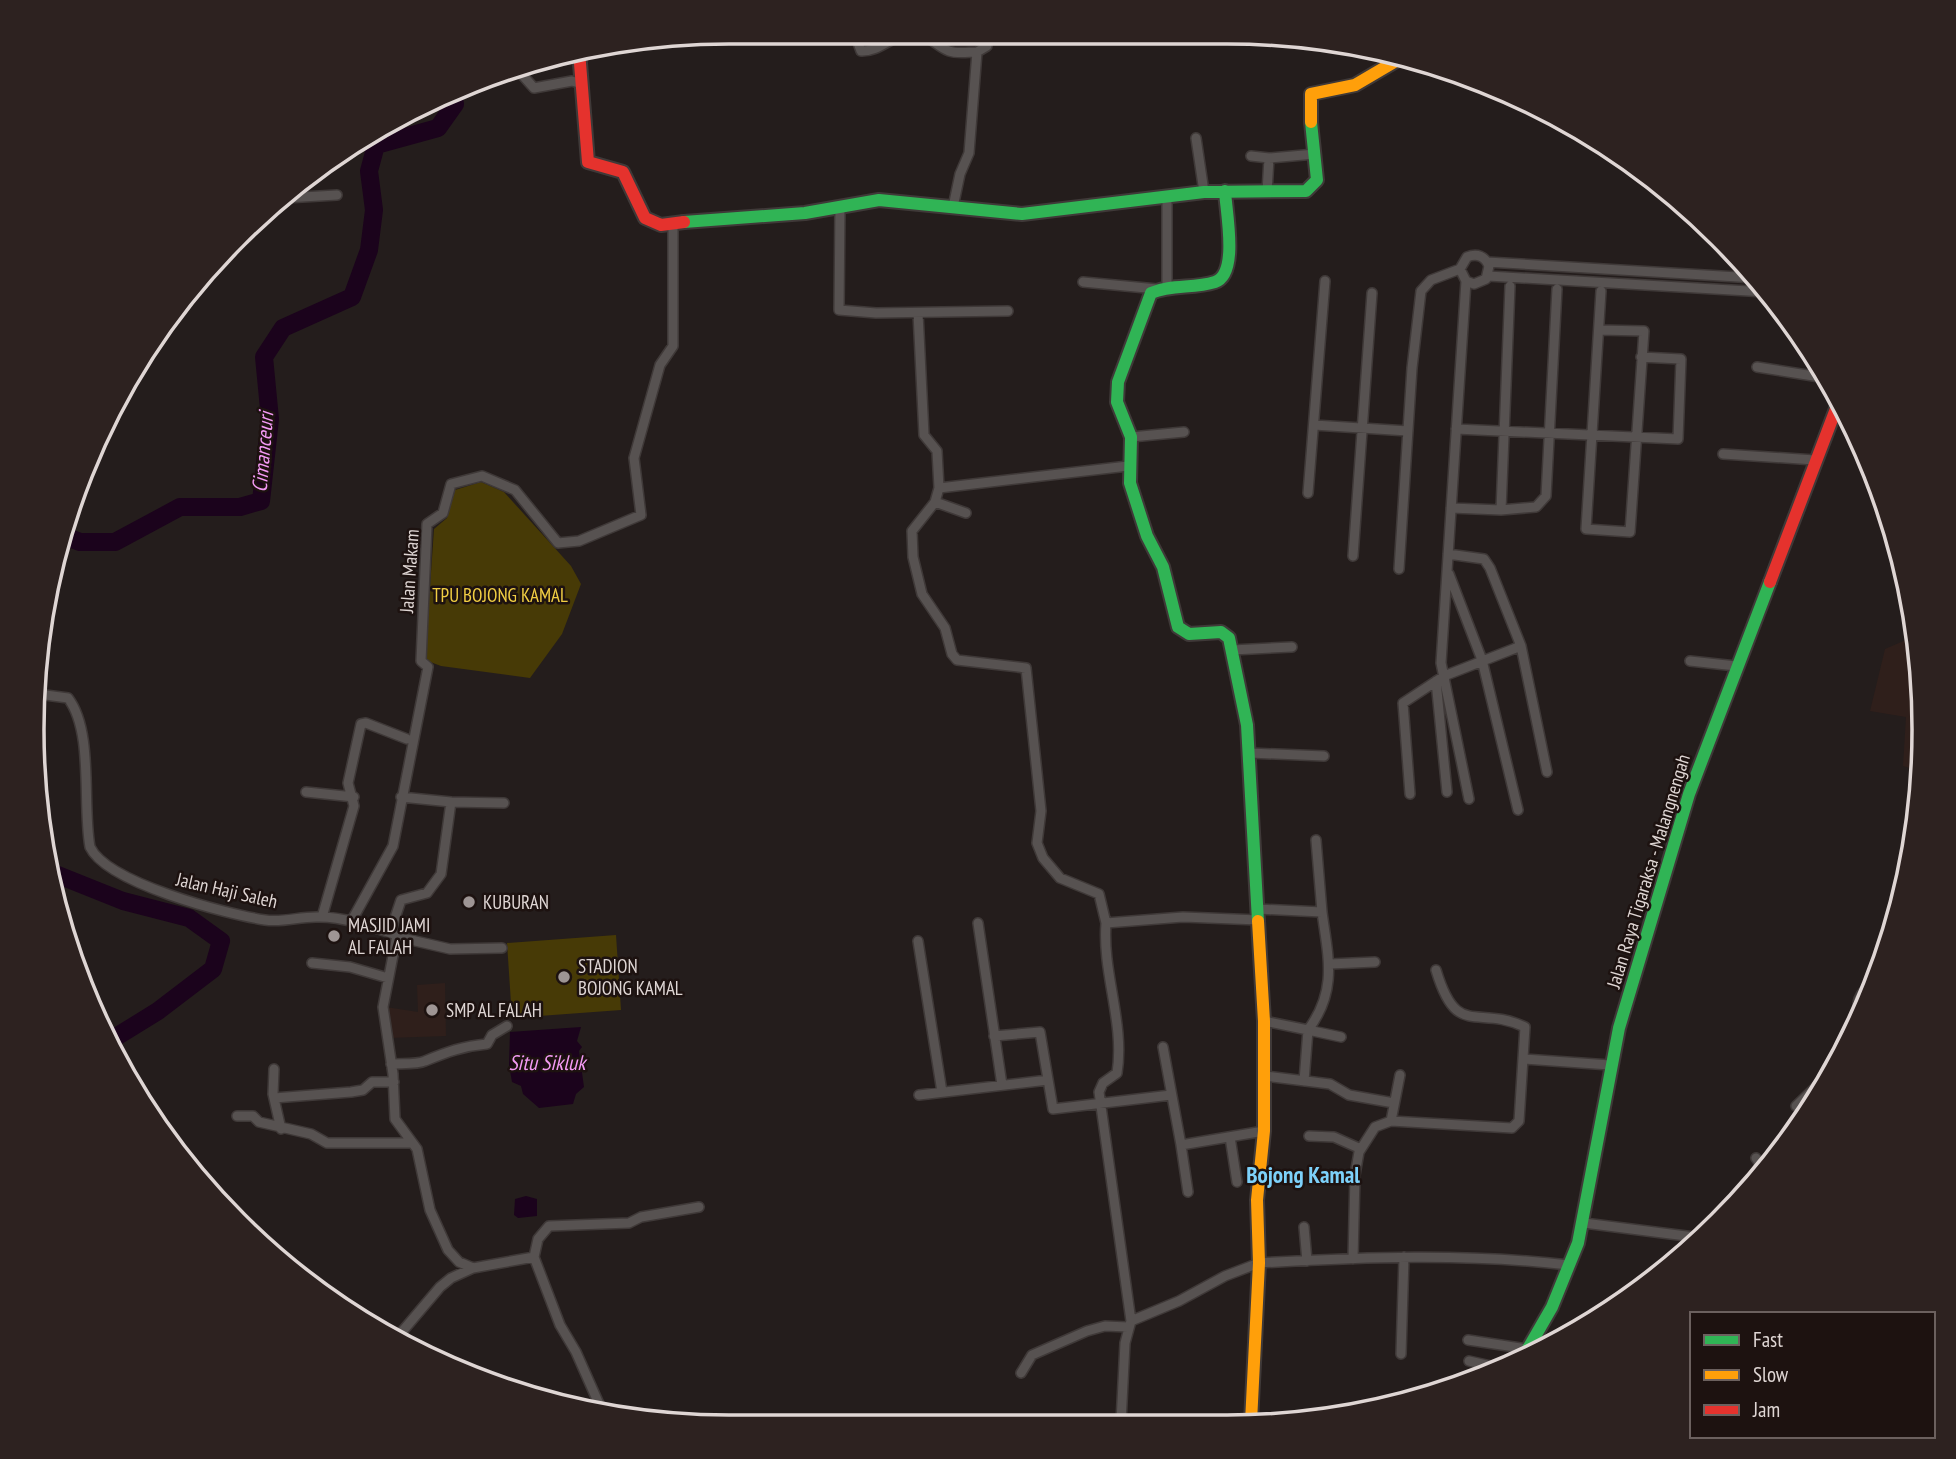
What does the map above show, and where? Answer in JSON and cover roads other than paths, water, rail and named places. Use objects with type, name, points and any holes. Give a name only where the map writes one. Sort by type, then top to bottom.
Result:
[{"type":"street","points":[[857,44],[866,51],[881,44]]},
{"type":"street","points":[[940,44],[948,51],[977,52],[986,44]]},
{"type":"street","points":[[953,206],[960,174],[969,153],[977,52]]},
{"type":"street","points":[[580,61],[588,162],[623,172],[645,218],[661,225],[728,217],[805,213],[879,201],[914,201],[1022,214],[1204,192],[1309,190],[1317,180],[1309,106],[1311,94],[1355,85],[1391,64]]},
{"type":"street","points":[[523,76],[534,88],[552,82],[575,81],[582,84]]},
{"type":"street","points":[[1196,138],[1204,192]]},
{"type":"street","points":[[1251,156],[1269,158],[1315,155]]},
{"type":"street","points":[[1267,192],[1269,158]]},
{"type":"street","points":[[1083,282],[1162,287],[1216,282],[1226,274],[1230,262],[1225,191]]},
{"type":"street","points":[[297,197],[337,195]]},
{"type":"street","points":[[1167,197],[1162,287],[1144,305],[1116,389],[1117,402],[1131,437],[1128,466],[1137,508],[1163,567],[1178,627],[1189,635],[1221,632],[1229,638],[1250,753],[1265,1076],[1264,1131],[1257,1200],[1259,1264],[1251,1414]]},
{"type":"street","points":[[840,206],[839,310],[918,313],[1008,311]]},
{"type":"street","name":"Jalan Makam","points":[[351,922],[393,846],[428,667],[421,661],[427,524],[443,513],[451,484],[482,476],[515,490],[558,543],[579,541],[641,515],[634,457],[660,365],[673,346],[673,225]]},
{"type":"street","points":[[1447,792],[1440,679],[1466,281],[1460,269],[1463,260],[1471,255],[1480,256],[1488,262],[1742,277]]},
{"type":"street","points":[[1488,262],[1488,276]]},
{"type":"street","points":[[1399,569],[1421,291],[1431,280],[1460,269]]},
{"type":"street","points":[[1466,281],[1478,284],[1488,276],[1754,291]]},
{"type":"street","points":[[1308,493],[1325,281]]},
{"type":"street","points":[[1501,510],[1510,286]]},
{"type":"street","points":[[1451,508],[1501,510],[1535,507],[1543,502],[1546,496],[1557,289]]},
{"type":"street","points":[[1599,330],[1644,331],[1630,532],[1586,529],[1601,291]]},
{"type":"street","points":[[1353,556],[1360,428],[1372,293]]},
{"type":"street","points":[[918,313],[924,435],[937,451],[939,488],[935,502],[912,531],[913,557],[922,594],[945,628],[952,654],[957,660],[1026,668],[1041,811],[1037,843],[1045,860],[1060,878],[1099,894],[1106,923],[1105,950],[1113,980],[1111,1002],[1117,1027],[1119,1061],[1117,1073],[1100,1086],[1129,1324],[1122,1415]]},
{"type":"street","points":[[1456,429],[1678,439],[1681,359],[1641,358]]},
{"type":"street","points":[[1757,367],[1813,375]]},
{"type":"street","name":"Jalan Raya Tigaraksa - Malangnengah","points":[[1530,1345],[1552,1307],[1584,1223],[1610,1065],[1689,794],[1834,412]]},
{"type":"street","points":[[1314,425],[1408,430]]},
{"type":"street","points":[[1131,437],[1184,432]]},
{"type":"street","points":[[1723,454],[1815,460]]},
{"type":"street","points":[[939,488],[1128,466]]},
{"type":"street","points":[[935,502],[967,513]]},
{"type":"street","points":[[1448,554],[1484,559],[1521,646],[1547,772]]},
{"type":"street","points":[[1447,568],[1482,660],[1517,810]]},
{"type":"street","points":[[1410,794],[1402,703],[1440,679],[1521,646]]},
{"type":"street","points":[[1232,650],[1292,647]]},
{"type":"street","points":[[1690,661],[1736,666]]},
{"type":"street","points":[[1440,679],[1469,799]]},
{"type":"street","name":"Jalan Haji Saleh","points":[[45,695],[68,698],[77,715],[82,735],[90,847],[104,862],[157,891],[235,914],[276,921],[322,917],[351,922],[450,949],[502,948]]},
{"type":"street","points":[[322,917],[351,816],[354,797],[348,783],[361,724],[366,723],[407,739]]},
{"type":"street","points":[[1250,753],[1324,756]]},
{"type":"street","points":[[306,792],[354,797]]},
{"type":"street","points":[[401,797],[504,803]]},
{"type":"street","points":[[451,802],[441,873],[427,893],[401,900],[383,1007],[394,1082],[395,1119],[419,1153],[430,1210],[448,1250],[459,1262],[473,1268]]},
{"type":"street","points":[[1304,1081],[1308,1030],[1326,995],[1331,964],[1322,912],[1316,840]]},
{"type":"street","points":[[1106,923],[1322,912]]},
{"type":"street","points":[[978,923],[1002,1085]]},
{"type":"street","points":[[918,941],[942,1092]]},
{"type":"street","points":[[312,962],[350,967],[388,978]]},
{"type":"street","points":[[1331,964],[1375,962]]},
{"type":"street","points":[[1353,1259],[1355,1175],[1361,1149],[1375,1127],[1391,1121],[1515,1127],[1519,1121],[1525,1027],[1457,1013],[1446,1000],[1436,970]]},
{"type":"street","points":[[1264,1021],[1341,1037]]},
{"type":"street","points":[[391,1064],[424,1062],[444,1052],[455,1051],[460,1046],[488,1044],[492,1034],[507,1026]]},
{"type":"street","points":[[994,1036],[1040,1032],[1053,1109],[1171,1095]]},
{"type":"street","points":[[1163,1047],[1188,1192]]},
{"type":"street","points":[[1524,1059],[1610,1065]]},
{"type":"street","points":[[274,1069],[274,1098],[281,1129]]},
{"type":"street","points":[[1391,1121],[1400,1075]]},
{"type":"street","points":[[1265,1076],[1330,1084],[1349,1095],[1394,1102]]},
{"type":"street","points":[[919,1095],[1048,1080]]},
{"type":"street","points":[[274,1098],[351,1093],[363,1090],[372,1082],[394,1082]]},
{"type":"street","points":[[1796,1106],[1804,1098]]},
{"type":"street","points":[[237,1116],[253,1116],[281,1129],[310,1134],[327,1143],[412,1143]]},
{"type":"street","points":[[1181,1145],[1264,1131]]},
{"type":"street","points":[[1309,1136],[1334,1137],[1361,1149]]},
{"type":"street","points":[[1230,1137],[1237,1182]]},
{"type":"street","points":[[1756,1158],[1758,1162]]},
{"type":"street","points":[[598,1402],[576,1352],[560,1325],[534,1256],[538,1239],[549,1226],[629,1223],[641,1217],[699,1207]]},
{"type":"street","points":[[1584,1223],[1688,1236]]},
{"type":"street","points":[[1304,1227],[1307,1261]]},
{"type":"street","points":[[402,1332],[444,1283],[473,1268],[534,1256]]},
{"type":"street","points":[[1021,1373],[1032,1355],[1087,1331],[1129,1324],[1225,1276],[1259,1264],[1404,1257],[1501,1257],[1569,1265]]},
{"type":"street","points":[[1401,1354],[1404,1257]]},
{"type":"street","points":[[1468,1340],[1515,1352]]},
{"type":"street","points":[[1469,1361],[1485,1365]]},
{"type":"water","name":"Situ Sikluk","points":[[581,1027],[577,1041],[582,1047],[579,1051],[584,1087],[576,1094],[573,1104],[539,1108],[523,1094],[521,1086],[512,1082],[509,1065],[510,1032]]},
{"type":"water","points":[[526,1196],[537,1199],[537,1216],[518,1218],[514,1215],[515,1199]]},
{"type":"waterway","name":"Cimanceuri","points":[[71,539],[80,542],[115,542],[180,507],[240,507],[261,501],[270,419],[264,357],[283,328],[352,297],[369,250],[374,210],[369,171],[376,145],[438,128],[454,102]]},
{"type":"waterway","name":"Cimanceuri","points":[[60,876],[123,901],[189,918],[221,941],[213,969],[158,1011],[116,1037]]},
{"type":"place","name":"KUBURAN","points":[[469,902]]},
{"type":"place","name":"MASJID JAMI AL FALAH","points":[[334,936]]},
{"type":"place","name":"STADION BOJONG KAMAL","points":[[564,977]]},
{"type":"place","name":"SMP AL FALAH","points":[[432,1010]]},
{"type":"district","name":"Bojong Kamal","points":[[1303,1175]]},
{"type":"park label","name":"TPU BOJONG KAMAL","points":[[500,595]]}]
